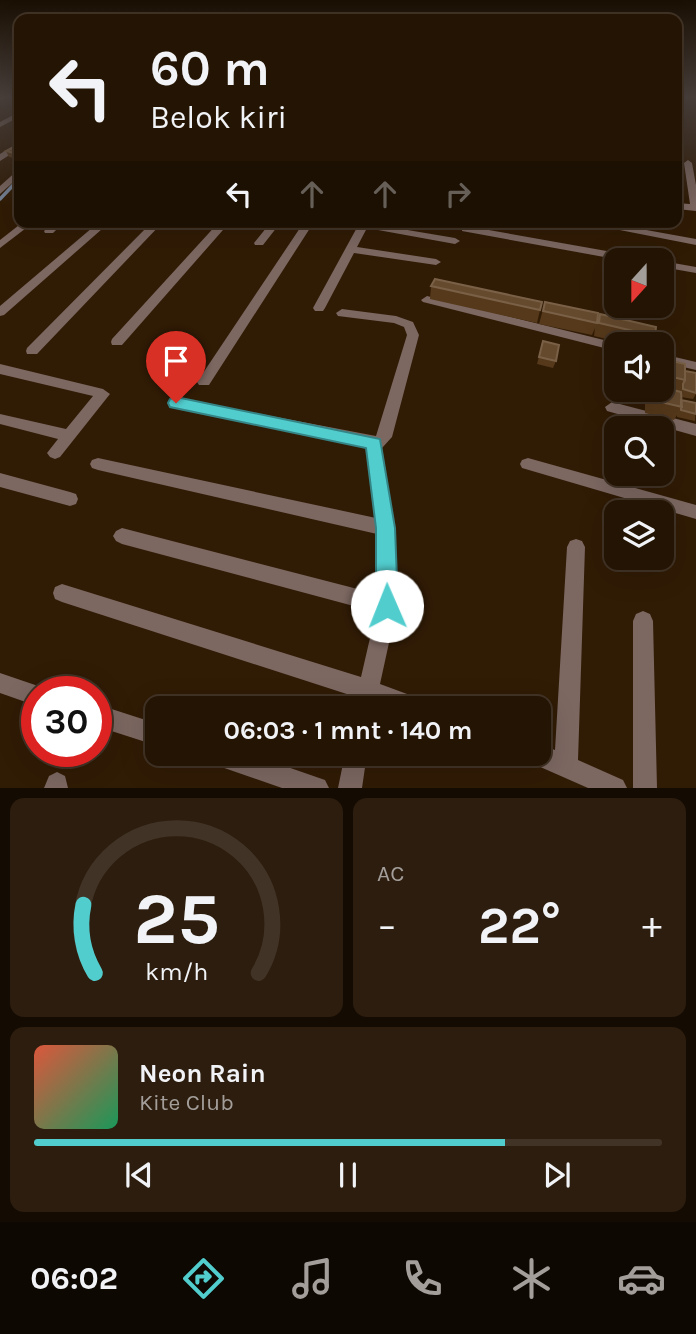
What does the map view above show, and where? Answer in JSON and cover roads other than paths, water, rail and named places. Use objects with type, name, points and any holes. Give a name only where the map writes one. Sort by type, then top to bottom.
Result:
[{"type":"street","points":[[688,163],[695,208]]},
{"type":"street","points":[[0,191],[14,177]]},
{"type":"street","points":[[0,245],[21,228]]},
{"type":"street","points":[[50,231],[53,228]]},
{"type":"street","points":[[0,312],[98,228]]},
{"type":"street","points":[[32,351],[152,228]]},
{"type":"street","points":[[117,342],[220,228]]},
{"type":"street","points":[[259,243],[271,228]]},
{"type":"street","points":[[204,382],[305,228]]},
{"type":"street","points":[[318,308],[362,228]]},
{"type":"street","points":[[390,228],[455,241]]},
{"type":"street","points":[[618,228],[696,242]]},
{"type":"street","points":[[466,229],[604,254]]},
{"type":"street","points":[[351,249],[436,262]]},
{"type":"street","points":[[674,266],[696,270]]},
{"type":"street","points":[[426,300],[604,344]]},
{"type":"street","points":[[176,403],[380,443],[413,335],[409,325],[396,320],[342,313]]},
{"type":"street","points":[[674,361],[696,366]]},
{"type":"street","points":[[0,369],[103,394],[55,453]]},
{"type":"street","points":[[612,407],[696,430]]},
{"type":"street","points":[[0,419],[69,436]]},
{"type":"street","points":[[366,696],[387,606],[386,528],[374,443]]},
{"type":"street","points":[[98,464],[386,528]]},
{"type":"street","points":[[528,464],[696,512]]},
{"type":"street","points":[[0,480],[70,499]]},
{"type":"street","points":[[122,536],[387,606]]},
{"type":"street","points":[[566,765],[576,547]]},
{"type":"street","points":[[62,593],[356,696]]},
{"type":"street","points":[[643,621],[645,788]]},
{"type":"street","points":[[0,683],[21,690]]},
{"type":"street","points":[[112,720],[145,731]]},
{"type":"street","points":[[551,759],[615,788]]},
{"type":"street","points":[[251,766],[317,788]]},
{"type":"street","points":[[350,788],[354,766]]},
{"type":"waterway","points":[[0,199],[14,184]]}]
